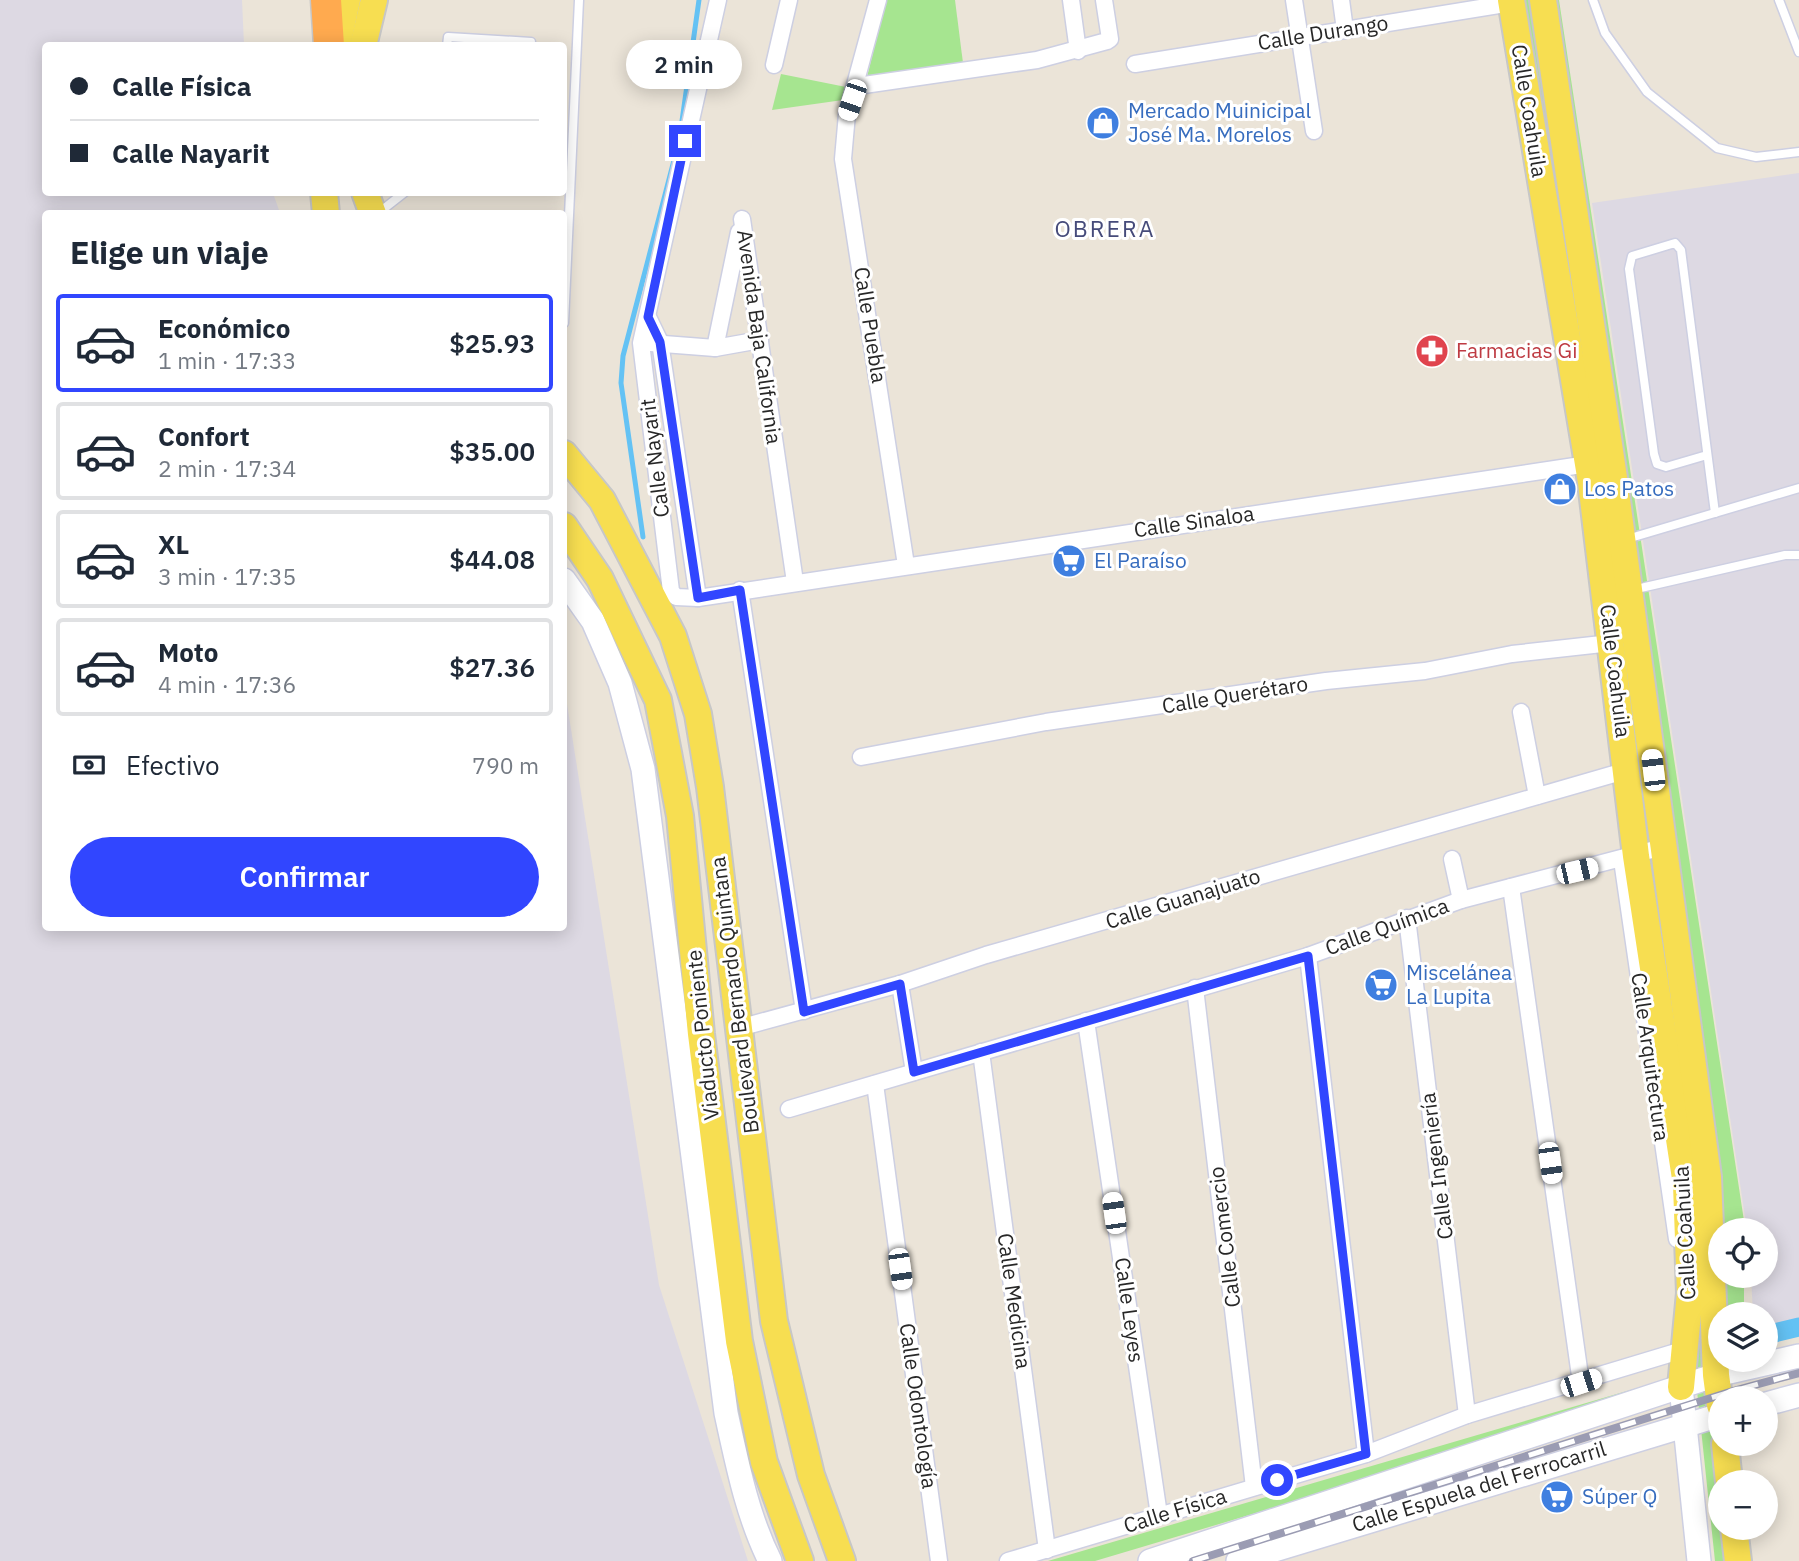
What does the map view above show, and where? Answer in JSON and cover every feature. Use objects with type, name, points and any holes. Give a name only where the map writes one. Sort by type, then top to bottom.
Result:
[{"type":"highway","points":[[326,0],[329,42]]},
{"type":"main road","points":[[338,42],[347,0]]},
{"type":"main road","points":[[365,42],[374,0]]},
{"type":"main road","name":"Calle Coahuila","points":[[1543,0],[1623,540],[1708,1177],[1702,1294],[1686,1349],[1681,1387]]},
{"type":"main road","name":"Calle Coahuila","points":[[1511,1],[1588,464],[1628,770],[1629,858],[1686,1185],[1717,1386]]},
{"type":"main road","name":"Boulevard Bernardo Quintana","points":[[567,458],[602,500],[673,636],[684,663],[698,714],[710,787],[774,1321],[810,1475],[842,1561]]},
{"type":"main road","name":"Viaducto Poniente","points":[[567,530],[600,579],[637,649],[661,712],[680,816],[701,1034],[739,1341],[764,1462],[800,1561]]},
{"type":"main road","points":[[1735,1540],[1738,1561]]},
{"type":"street","points":[[366,42],[385,0]]},
{"type":"street","name":"Calle Nayarit","points":[[676,597],[671,591],[641,343],[718,0]]},
{"type":"street","points":[[774,65],[789,0]]},
{"type":"street","name":"Calle Puebla","points":[[878,0],[857,86],[847,114],[843,159],[906,565]]},
{"type":"street","points":[[1071,0],[1078,51]]},
{"type":"street","points":[[857,86],[1078,51],[1109,40],[1104,0]]},
{"type":"street","points":[[1294,0],[1314,131]]},
{"type":"street","points":[[1341,0],[1345,30]]},
{"type":"street","name":"Calle Durango","points":[[1135,64],[1345,30],[1430,8],[1511,1]]},
{"type":"street","name":"Avenida Baja California","points":[[715,348],[742,219],[795,582]]},
{"type":"street","name":"Calle Nayarit","points":[[648,317],[660,342],[698,598]]},
{"type":"street","points":[[641,343],[660,342],[715,348],[760,340]]},
{"type":"street","name":"Calle Sinaloa","points":[[676,597],[698,598],[1588,464]]},
{"type":"street","points":[[567,584],[593,621],[620,683],[643,769],[726,1413],[740,1477],[759,1539],[770,1561]]},
{"type":"street","points":[[740,590],[804,1012]]},
{"type":"street","name":"Calle Querétaro","points":[[861,757],[1046,722],[1425,670],[1512,654],[1611,643]]},
{"type":"street","points":[[1521,712],[1538,796]]},
{"type":"street","name":"Calle Guanajuato","points":[[739,1028],[804,1012],[986,955],[1628,770]]},
{"type":"street","name":"Calle Química","points":[[789,1109],[1308,956],[1407,918],[1461,901],[1664,847]]},
{"type":"street","points":[[1452,859],[1461,901]]},
{"type":"street","points":[[1511,887],[1581,1383],[1686,1349]]},
{"type":"street","name":"Calle Ingeniería","points":[[1407,918],[1467,1415]]},
{"type":"street","points":[[1308,956],[1366,1454]]},
{"type":"street","points":[[900,984],[914,1072]]},
{"type":"street","name":"Calle Comercio","points":[[1195,988],[1254,1487]]},
{"type":"street","name":"Calle Leyes","points":[[1086,1021],[1159,1516]]},
{"type":"street","name":"Calle Medicina","points":[[981,1052],[1047,1549]]},
{"type":"street","name":"Calle Odontología","points":[[875,1084],[939,1561]]},
{"type":"street","points":[[1716,1375],[1799,1356]]},
{"type":"street","name":"Calle Física","points":[[1150,1561],[1716,1375]]},
{"type":"street","name":"Calle Física","points":[[1008,1561],[1366,1454],[1467,1415],[1581,1383]]},
{"type":"street","points":[[1681,1387],[1699,1561]]},
{"type":"street","points":[[1778,1401],[1799,1395]]},
{"type":"street","name":"Calle Espuela del Ferrocarril","points":[[1238,1561],[1708,1418]]},
{"type":"lane","points":[[567,258],[579,0]]},
{"type":"lane","points":[[1593,0],[1605,33],[1647,92],[1717,148],[1756,157],[1799,152]]},
{"type":"lane","points":[[1779,0],[1799,52]]},
{"type":"lane","points":[[447,42],[448,37],[531,42]]},
{"type":"lane","points":[[380,210],[400,196]]},
{"type":"lane","points":[[1707,456],[1666,467],[1657,464],[1654,454],[1629,269],[1632,256],[1667,244],[1675,243],[1681,250],[1715,513]]},
{"type":"lane","points":[[1623,540],[1799,488]]},
{"type":"lane","points":[[1630,591],[1785,555],[1799,555]]},
{"type":"shaded area","points":[[0,0],[242,0],[244,42],[42,42],[42,196],[274,196],[279,210],[42,210],[42,931],[567,931],[567,704],[659,1285],[748,1561],[0,1561]]},
{"type":"shaded area","points":[[1799,173],[1799,1327],[1778,1331],[1778,1302],[1752,1302],[1752,1288],[1778,1288],[1778,1218],[1745,1218],[1592,203]]},
{"type":"green space","points":[[886,0],[955,0],[964,71],[865,85]]},
{"type":"green space","points":[[1515,0],[1559,0],[1744,1218],[1708,1218],[1708,1288],[1744,1288],[1744,1302],[1708,1302],[1708,1456],[1714,1456],[1715,1470],[1708,1470],[1708,1495],[1695,1372],[1656,1394],[1095,1561],[1048,1561],[1695,1371]]},
{"type":"green space","points":[[781,74],[846,87],[843,100],[772,110]]},
{"type":"green space","points":[[1713,1540],[1724,1540],[1727,1561],[1715,1561]]},
{"type":"waterway","points":[[680,135],[699,0]]},
{"type":"waterway","points":[[643,537],[621,383],[623,356],[678,145]]},
{"type":"waterway","points":[[1778,1332],[1799,1327]]},
{"type":"railway","points":[[1193,1561],[1733,1391],[1799,1373]]},
{"type":"place","name":"Mercado Muinicipal José Ma. Morelos","points":[[1103,123]]},
{"type":"place","name":"Farmacias Gi","points":[[1432,351]]},
{"type":"place","name":"Los Patos","points":[[1560,489]]},
{"type":"place","name":"El Paraíso","points":[[1069,561]]},
{"type":"place","name":"Miscelánea La Lupita","points":[[1381,985]]},
{"type":"place","name":"Súper Q","points":[[1557,1497]]},
{"type":"district","name":"OBRERA","points":[[1105,229]]},
{"type":"route","points":[[685,141],[648,317],[660,342],[698,598],[740,590],[804,1012],[900,984],[914,1072],[1308,956],[1366,1454],[1277,1480]]}]
